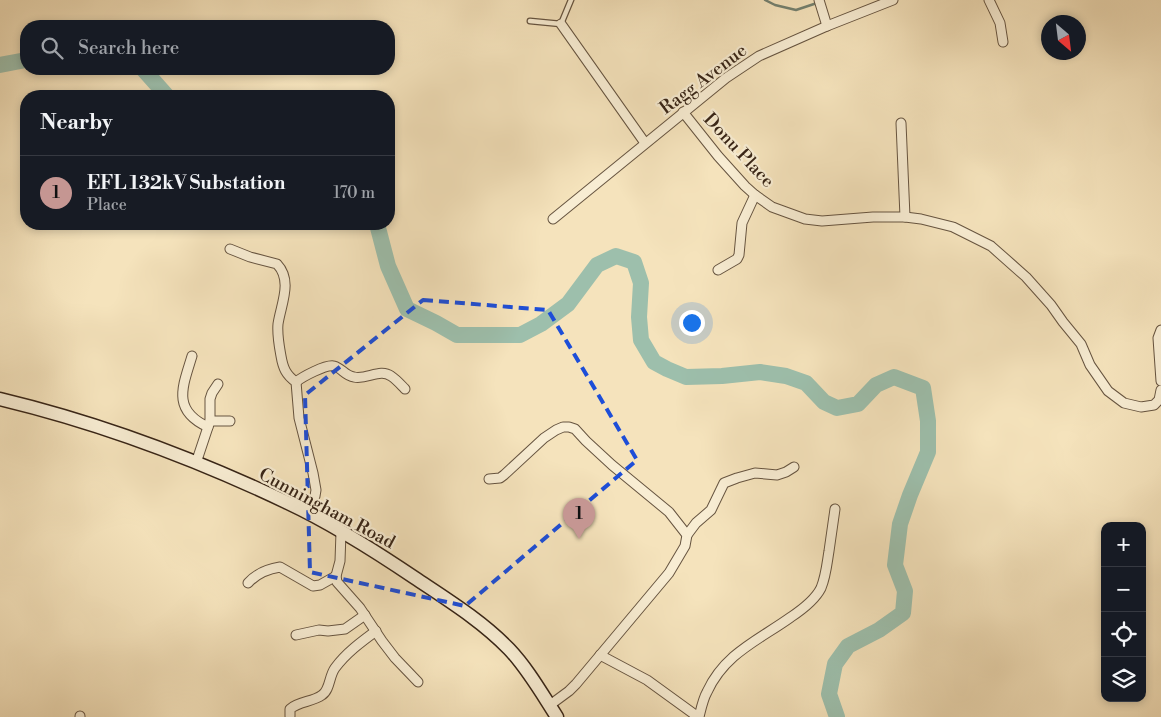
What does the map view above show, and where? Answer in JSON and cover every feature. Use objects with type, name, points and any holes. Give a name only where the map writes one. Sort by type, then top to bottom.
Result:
[{"type":"main road","name":"Cunningham Road","points":[[0,399],[94,425],[196,463],[306,512],[380,555],[486,628],[524,666],[557,717]]},
{"type":"street","points":[[819,0],[827,26]]},
{"type":"street","name":"Ragg Avenue","points":[[553,219],[726,78],[760,56],[827,26],[893,0]]},
{"type":"street","points":[[989,0],[1000,22],[1003,42]]},
{"type":"street","points":[[561,24],[645,143]]},
{"type":"street","name":"Donu Place","points":[[683,112],[718,156],[754,195],[772,207],[788,214],[822,221],[873,217],[922,219],[953,227],[991,246],[1026,277],[1082,344],[1090,365],[1108,391],[1124,404],[1141,407],[1154,405],[1159,400],[1161,390]]},
{"type":"street","points":[[901,122],[905,217]]},
{"type":"street","points":[[718,270],[737,259],[739,255],[742,223],[754,195]]},
{"type":"street","points":[[230,249],[250,257],[277,264],[284,275],[286,283],[278,324],[278,337],[283,366],[286,373],[296,382],[299,418],[316,490],[315,496],[306,512]]},
{"type":"street","points":[[1161,330],[1158,338],[1161,381]]},
{"type":"street","points":[[192,356],[182,390],[185,406],[201,424],[230,421]]},
{"type":"street","points":[[296,382],[304,375],[331,366],[352,377],[362,378],[379,373],[386,374],[392,376],[405,390]]},
{"type":"street","points":[[196,463],[209,424],[210,399],[218,384]]},
{"type":"street","points":[[489,479],[500,478],[544,438],[556,430],[569,427],[575,429],[619,471],[669,512],[687,534]]},
{"type":"street","points":[[550,706],[576,684],[669,572],[685,546],[687,534],[711,510],[724,483],[755,473],[777,475],[794,467]]},
{"type":"street","points":[[600,655],[647,680],[699,717],[706,693],[717,674],[729,660],[748,645],[804,608],[820,589],[826,574],[835,509]]},
{"type":"street","points":[[341,532],[340,561],[336,576],[339,584],[360,608],[395,658],[418,682]]},
{"type":"street","points":[[248,583],[265,570],[280,567],[314,586],[320,586],[336,576]]},
{"type":"street","points":[[296,635],[319,630],[345,629],[365,615]]},
{"type":"street","points":[[290,716],[290,709],[294,706],[322,696],[327,690],[333,670],[356,646],[376,631]]},
{"type":"lane","points":[[530,21],[561,24],[571,0]]},
{"type":"highlighted area","points":[[423,300],[548,310],[637,460],[465,606],[310,572],[305,395]]},
{"type":"waterway","points":[[765,0],[775,5],[796,10],[817,3]]},
{"type":"waterway","points":[[0,65],[20,61]]},
{"type":"waterway","points":[[148,75],[162,90]]},
{"type":"waterway","points":[[379,230],[388,266],[407,309],[457,335],[520,335],[541,324],[568,304],[597,265],[616,256],[634,262],[641,283],[639,317],[641,340],[654,362],[667,369],[686,377],[760,372],[786,376],[806,383],[824,402],[837,408],[858,404],[876,385],[894,377],[923,388],[928,421],[928,452],[900,524],[895,565],[905,591],[903,613],[879,630],[848,646],[835,664],[829,694],[837,717]]},
{"type":"place","name":"EFL 132kV Substation","points":[[579,539]]}]
